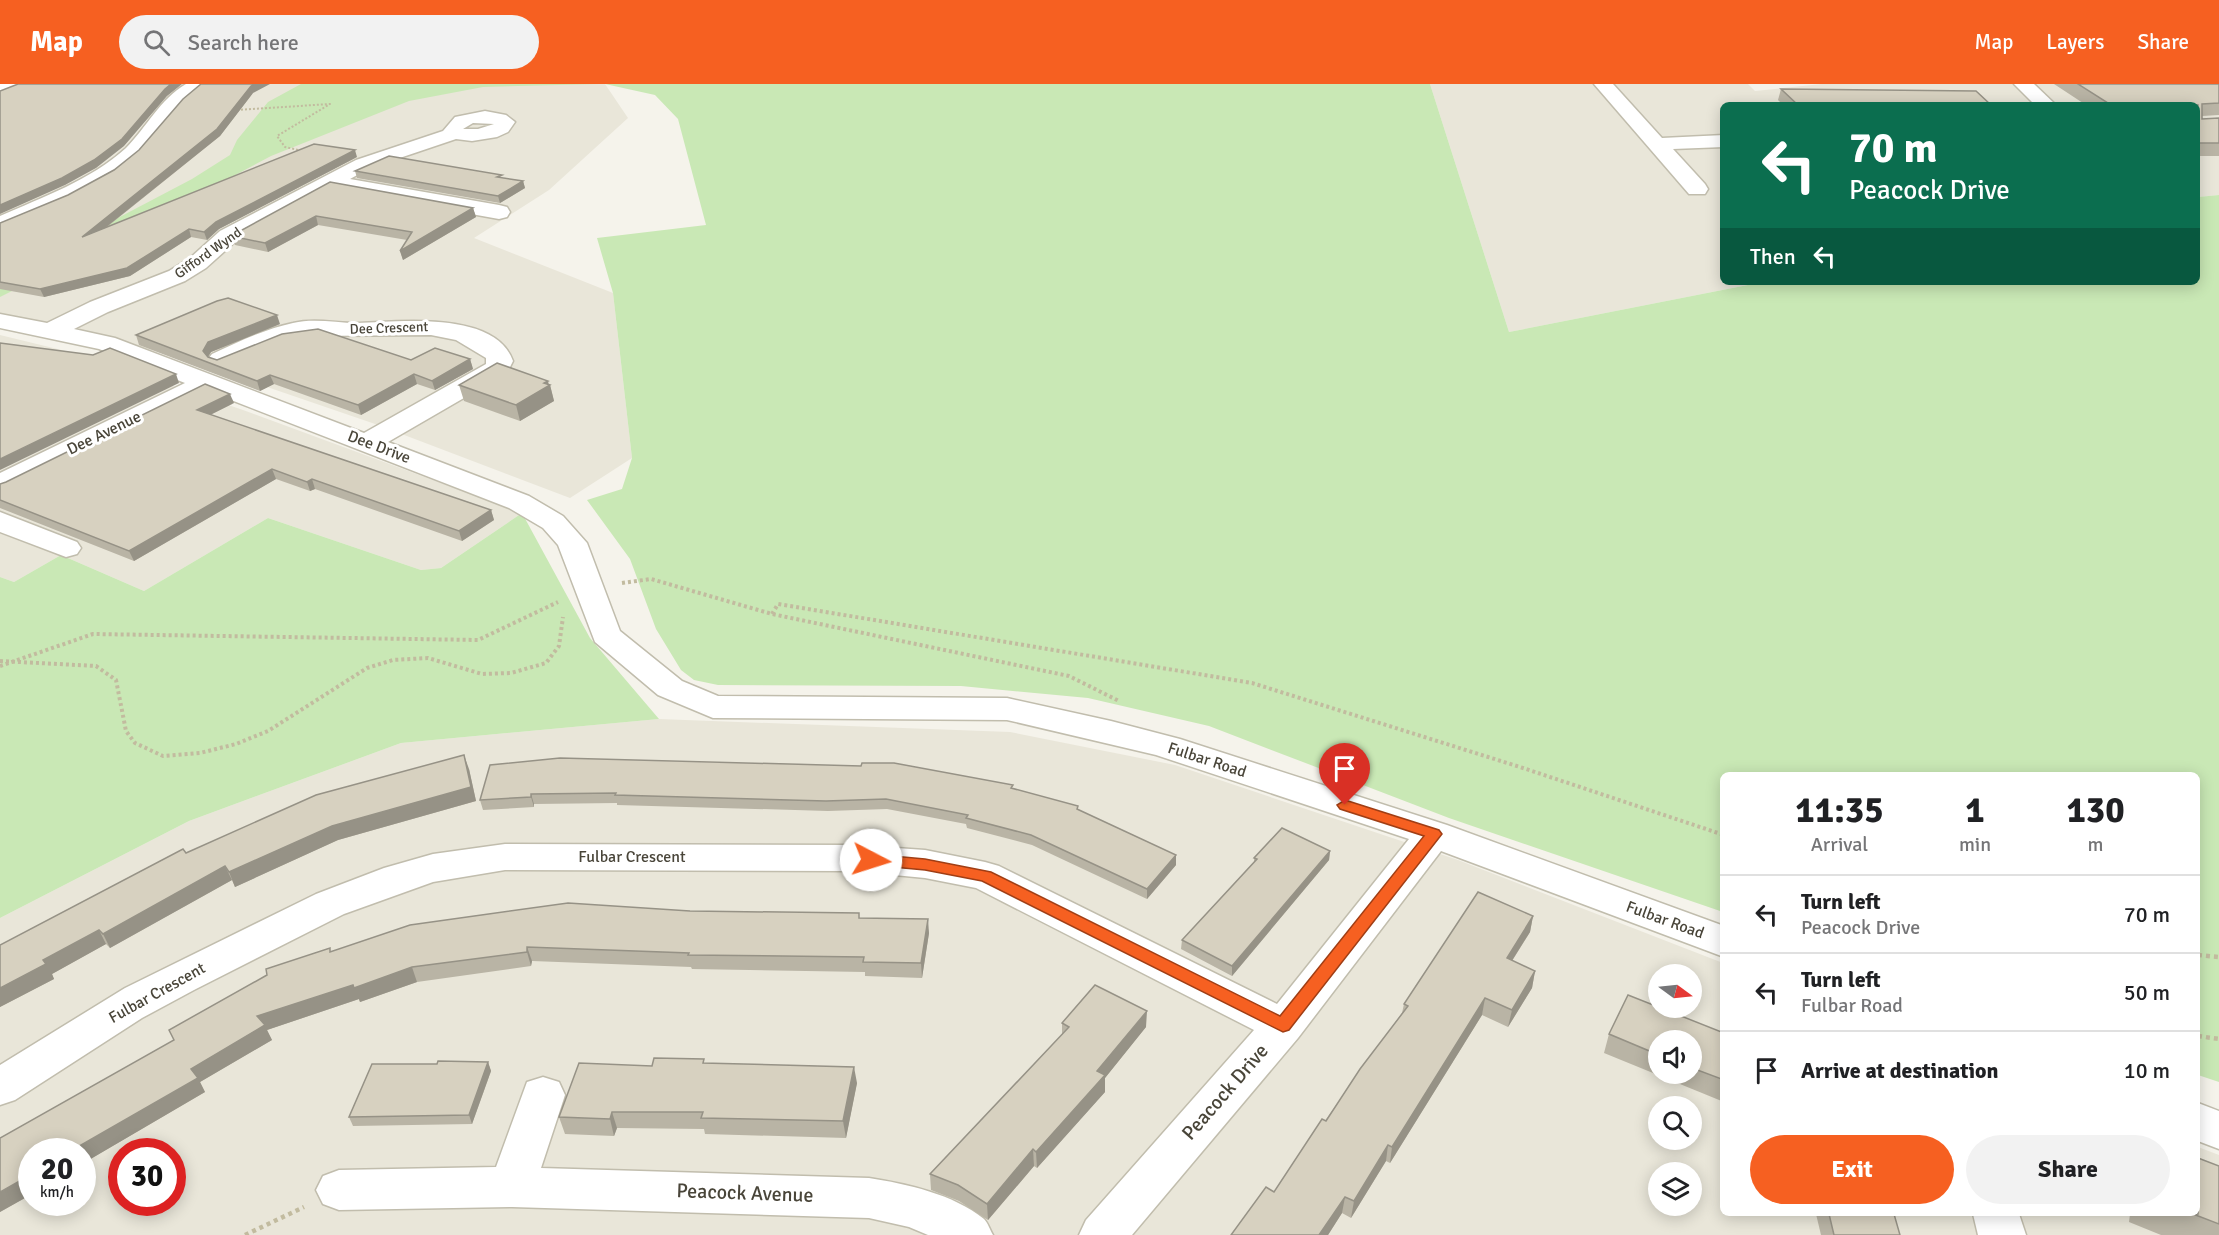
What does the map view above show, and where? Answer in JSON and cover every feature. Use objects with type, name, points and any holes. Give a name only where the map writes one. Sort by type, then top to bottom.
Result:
[{"type":"street","points":[[0,91],[14,84]]},
{"type":"street","points":[[0,224],[65,195],[122,162],[148,136],[182,94],[199,84]]},
{"type":"street","points":[[1603,84],[1697,189]]},
{"type":"street","points":[[2023,84],[2043,102]]},
{"type":"street","name":"Gifford Wynd","points":[[51,331],[99,307],[177,276],[198,263],[228,236],[363,164],[455,133]]},
{"type":"street","points":[[1657,144],[1720,141]]},
{"type":"street","points":[[329,182],[499,212]]},
{"type":"street","name":"Dee Crescent","points":[[214,370],[309,318],[364,329],[425,326],[443,328],[476,341],[498,355],[501,361],[498,368],[368,442]]},
{"type":"street","name":"Dee Drive","points":[[0,321],[106,343],[214,370],[368,442],[519,502],[553,522],[572,543],[606,635],[670,688]]},
{"type":"street","name":"Dee Avenue","points":[[0,484],[214,370]]},
{"type":"street","points":[[0,521],[66,548]]},
{"type":"street","name":"Fulbar Road","points":[[670,688],[713,707],[1007,709],[1111,732],[1168,747],[1434,834],[1720,941]]},
{"type":"street","name":"Peacock Drive","points":[[1103,1235],[1283,1026],[1434,834]]},
{"type":"street","name":"Fulbar Crescent","points":[[0,1087],[129,1006],[299,917],[391,879],[424,869],[473,859],[505,857],[853,858],[925,864],[986,876],[1283,1026]]},
{"type":"street","points":[[512,1188],[543,1095]]},
{"type":"street","points":[[2200,1123],[2219,1130]]},
{"type":"street","name":"Peacock Avenue","points":[[339,1190],[512,1188],[869,1198],[907,1204],[942,1217],[969,1235]]},
{"type":"street","points":[[1997,1216],[2002,1235]]},
{"type":"path","points":[[243,109],[330,104],[277,136],[285,147],[307,152]]},
{"type":"path","points":[[0,666],[8,661],[93,634],[478,640],[587,588],[651,579],[772,614],[1069,676],[1124,703],[1111,732]]},
{"type":"path","points":[[0,661],[96,666],[116,680],[126,731],[135,743],[164,756],[200,753],[236,744],[268,731],[367,668],[393,660],[428,658],[482,674],[511,674],[546,663],[559,646],[564,612],[587,588]]},
{"type":"path","points":[[772,614],[778,604],[1252,683],[1520,767],[1720,834]]},
{"type":"path","points":[[2200,955],[2219,957]]},
{"type":"path","points":[[2200,1036],[2219,1039]]},
{"type":"path","points":[[245,1235],[339,1190]]},
{"type":"shaded area","points":[[0,84],[605,84],[628,118],[549,190],[474,238],[613,293],[632,458],[570,498],[378,425],[191,361],[74,329],[0,314]]},
{"type":"shaded area","points":[[1430,84],[1748,84],[1755,91],[1822,84],[2219,84],[2219,195],[2200,197],[2200,102],[1720,102],[1720,285],[1748,285],[1509,332]]},
{"type":"shaded area","points":[[0,335],[82,355],[243,410],[522,513],[441,568],[421,570],[268,518],[144,591],[61,555],[14,582],[0,577]]},
{"type":"shaded area","points":[[659,719],[1010,732],[1175,765],[1458,860],[1720,962],[1720,1216],[2200,1216],[2200,1148],[2219,1155],[2219,1235],[0,1235],[0,918],[189,821],[401,743]]},
{"type":"green space","points":[[301,84],[599,84],[483,87],[409,101],[271,156],[108,243],[0,297],[0,280],[192,179],[230,155],[237,140],[268,102]]},
{"type":"green space","points":[[605,84],[1430,84],[1509,332],[1748,285],[2200,285],[2200,197],[2219,195],[2219,1082],[2200,1076],[2200,772],[1720,772],[1720,911],[1449,818],[1209,726],[1088,698],[961,686],[718,685],[694,680],[681,670],[656,629],[630,559],[587,500],[622,489],[632,458],[613,293],[597,238],[706,225],[678,119],[655,95]]},
{"type":"green space","points":[[522,513],[590,638],[659,719],[401,743],[189,821],[0,918],[0,577],[14,582],[61,555],[144,591],[268,518],[421,570],[441,568]]},
{"type":"building","points":[[18,84],[171,84],[122,139],[94,160],[62,178],[0,205],[0,91]]},
{"type":"building","points":[[201,84],[255,84],[217,129],[82,237],[314,144],[355,150],[216,222],[204,232],[189,229],[127,268],[40,289],[0,282],[0,223],[68,195],[114,170],[139,150],[183,99]]},
{"type":"building","points":[[2078,84],[2219,84],[2219,103],[2202,104],[2202,119],[2219,118],[2219,143],[2200,143],[2200,102],[2106,102]]},
{"type":"building","points":[[1781,89],[1976,91],[1988,102],[1795,102]]},
{"type":"building","points":[[389,156],[502,175],[497,177],[523,181],[498,196],[355,171]]},
{"type":"building","points":[[330,182],[473,208],[400,251],[412,232],[316,216],[265,243],[231,236]]},
{"type":"building","points":[[228,298],[277,315],[208,342],[203,351],[208,357],[217,360],[282,334],[318,329],[411,360],[435,348],[470,359],[432,381],[414,374],[358,405],[270,375],[257,381],[136,335]]},
{"type":"building","points":[[0,343],[93,355],[110,348],[176,374],[0,459]]},
{"type":"building","points":[[497,363],[548,381],[544,383],[550,385],[516,405],[459,385]]},
{"type":"building","points":[[205,384],[230,394],[197,410],[491,510],[459,531],[312,479],[307,482],[272,469],[129,551],[0,500],[0,484]]},
{"type":"building","points":[[464,755],[471,787],[332,826],[229,872],[225,866],[103,934],[99,930],[43,960],[46,964],[0,988],[0,945],[183,849],[186,853],[316,795]]},
{"type":"building","points":[[560,758],[861,766],[862,763],[894,763],[1013,785],[1011,788],[1078,806],[1077,809],[1176,855],[1147,889],[1031,835],[966,818],[968,815],[886,799],[826,801],[615,795],[616,793],[531,794],[531,797],[480,800],[490,765]]},
{"type":"building","points":[[1282,828],[1330,851],[1232,966],[1182,940],[1257,859],[1254,858]]},
{"type":"building","points":[[1478,892],[1533,916],[1507,958],[1535,971],[1512,1010],[1485,998],[1392,1147],[1388,1145],[1354,1201],[1345,1197],[1319,1235],[1231,1235],[1266,1187],[1274,1192],[1322,1119],[1326,1121],[1360,1069],[1408,1006],[1404,1004]]},
{"type":"building","points":[[568,903],[690,911],[859,913],[859,918],[928,919],[921,963],[863,962],[864,957],[688,955],[689,953],[527,947],[527,952],[412,967],[354,988],[353,985],[257,1016],[265,1025],[191,1069],[198,1078],[93,1138],[18,1138],[18,1182],[0,1192],[0,1138],[174,1040],[169,1030],[267,975],[266,969],[330,948],[330,952],[410,925]]},
{"type":"building","points":[[1095,985],[1147,1011],[1097,1071],[1105,1075],[1036,1152],[1033,1149],[987,1204],[958,1185],[930,1174],[1069,1027],[1062,1023]]},
{"type":"building","points":[[1628,995],[1648,1003],[1648,1018],[1686,1018],[1720,1031],[1720,1078],[1702,1072],[1702,1030],[1648,1030],[1648,1050],[1609,1034]]},
{"type":"building","points":[[654,1058],[704,1059],[703,1063],[854,1067],[843,1121],[701,1118],[703,1112],[612,1112],[610,1119],[559,1117],[579,1063],[652,1066]]},
{"type":"building","points":[[438,1061],[488,1062],[469,1115],[349,1117],[372,1064],[437,1064]]},
{"type":"building","points":[[2200,1159],[2219,1166],[2219,1224],[2198,1216]]},
{"type":"building","points":[[1829,1216],[1895,1216],[1900,1235],[1834,1235]]},
{"type":"route","points":[[871,860],[925,864],[986,876],[1283,1026],[1434,834],[1345,805]]}]
